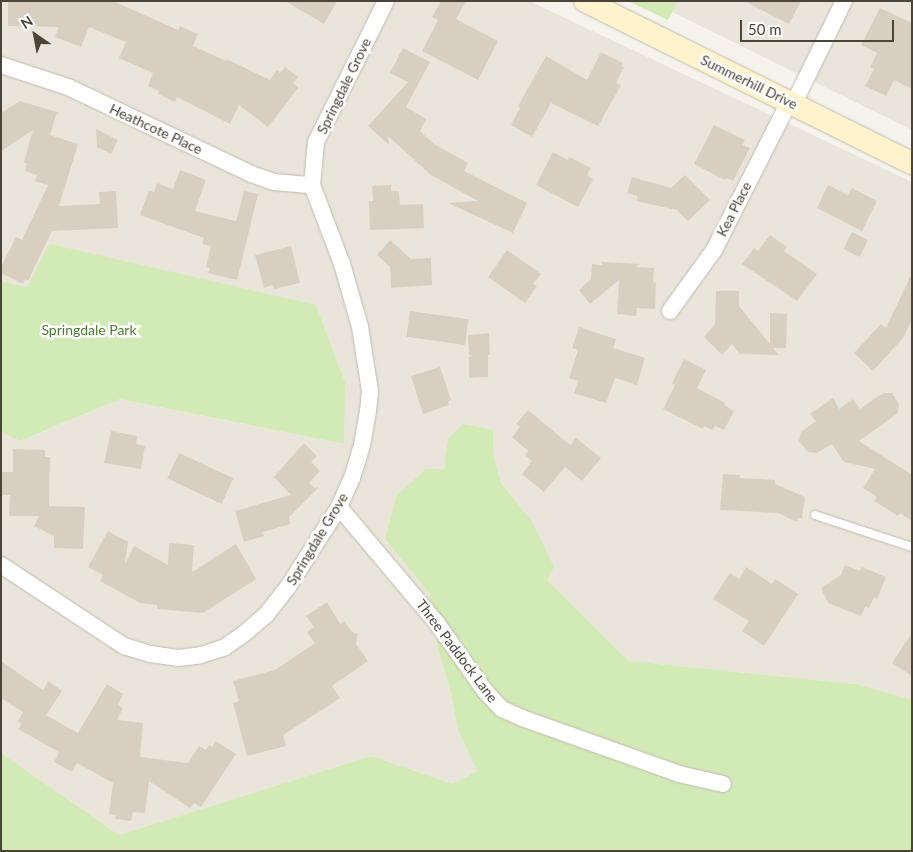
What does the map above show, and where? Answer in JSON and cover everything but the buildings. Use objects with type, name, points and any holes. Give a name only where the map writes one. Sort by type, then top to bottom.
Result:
[{"type":"main road","name":"Summerhill Drive","points":[[585,1],[912,163]]},
{"type":"street","name":"Springdale Grove","points":[[1,565],[124,646],[150,654],[178,658],[201,655],[225,647],[246,634],[266,615],[288,588],[338,506],[352,478],[362,445],[370,390],[360,327],[342,264],[312,185],[316,142],[386,1]]},
{"type":"street","name":"Kea Place","points":[[670,311],[714,250],[844,1]]},
{"type":"street","name":"Heathcote Place","points":[[1,65],[68,87],[251,174],[274,182],[312,185]]},
{"type":"street","name":"Three Paddock Lane","points":[[338,506],[436,622],[484,690],[502,709],[522,718],[679,774],[723,784]]},
{"type":"lane","points":[[815,515],[912,547]]},
{"type":"shaded area","points":[[1,1],[529,1],[912,182],[912,707],[855,684],[629,661],[547,580],[531,520],[501,483],[494,457],[493,431],[448,439],[444,469],[409,486],[396,496],[385,539],[429,593],[438,649],[451,693],[458,730],[477,771],[453,784],[371,756],[119,835],[1,753],[1,431],[21,441],[120,399],[343,444],[345,382],[316,305],[27,287],[1,281]]},
{"type":"shaded area","points":[[678,1],[912,1],[912,130],[672,12]]},
{"type":"green space","points":[[628,1],[678,1],[668,20]]},
{"type":"green space","name":"Springdale Park","points":[[50,244],[316,305],[345,382],[344,444],[120,399],[20,441],[1,431],[1,281],[27,287]]},
{"type":"green space","points":[[463,424],[493,430],[494,457],[501,483],[531,520],[554,567],[547,580],[629,661],[855,684],[912,700],[912,851],[1,851],[1,753],[119,835],[371,756],[453,784],[477,771],[458,730],[451,693],[438,649],[429,593],[385,539],[396,496],[426,469],[444,469],[448,439]]}]
